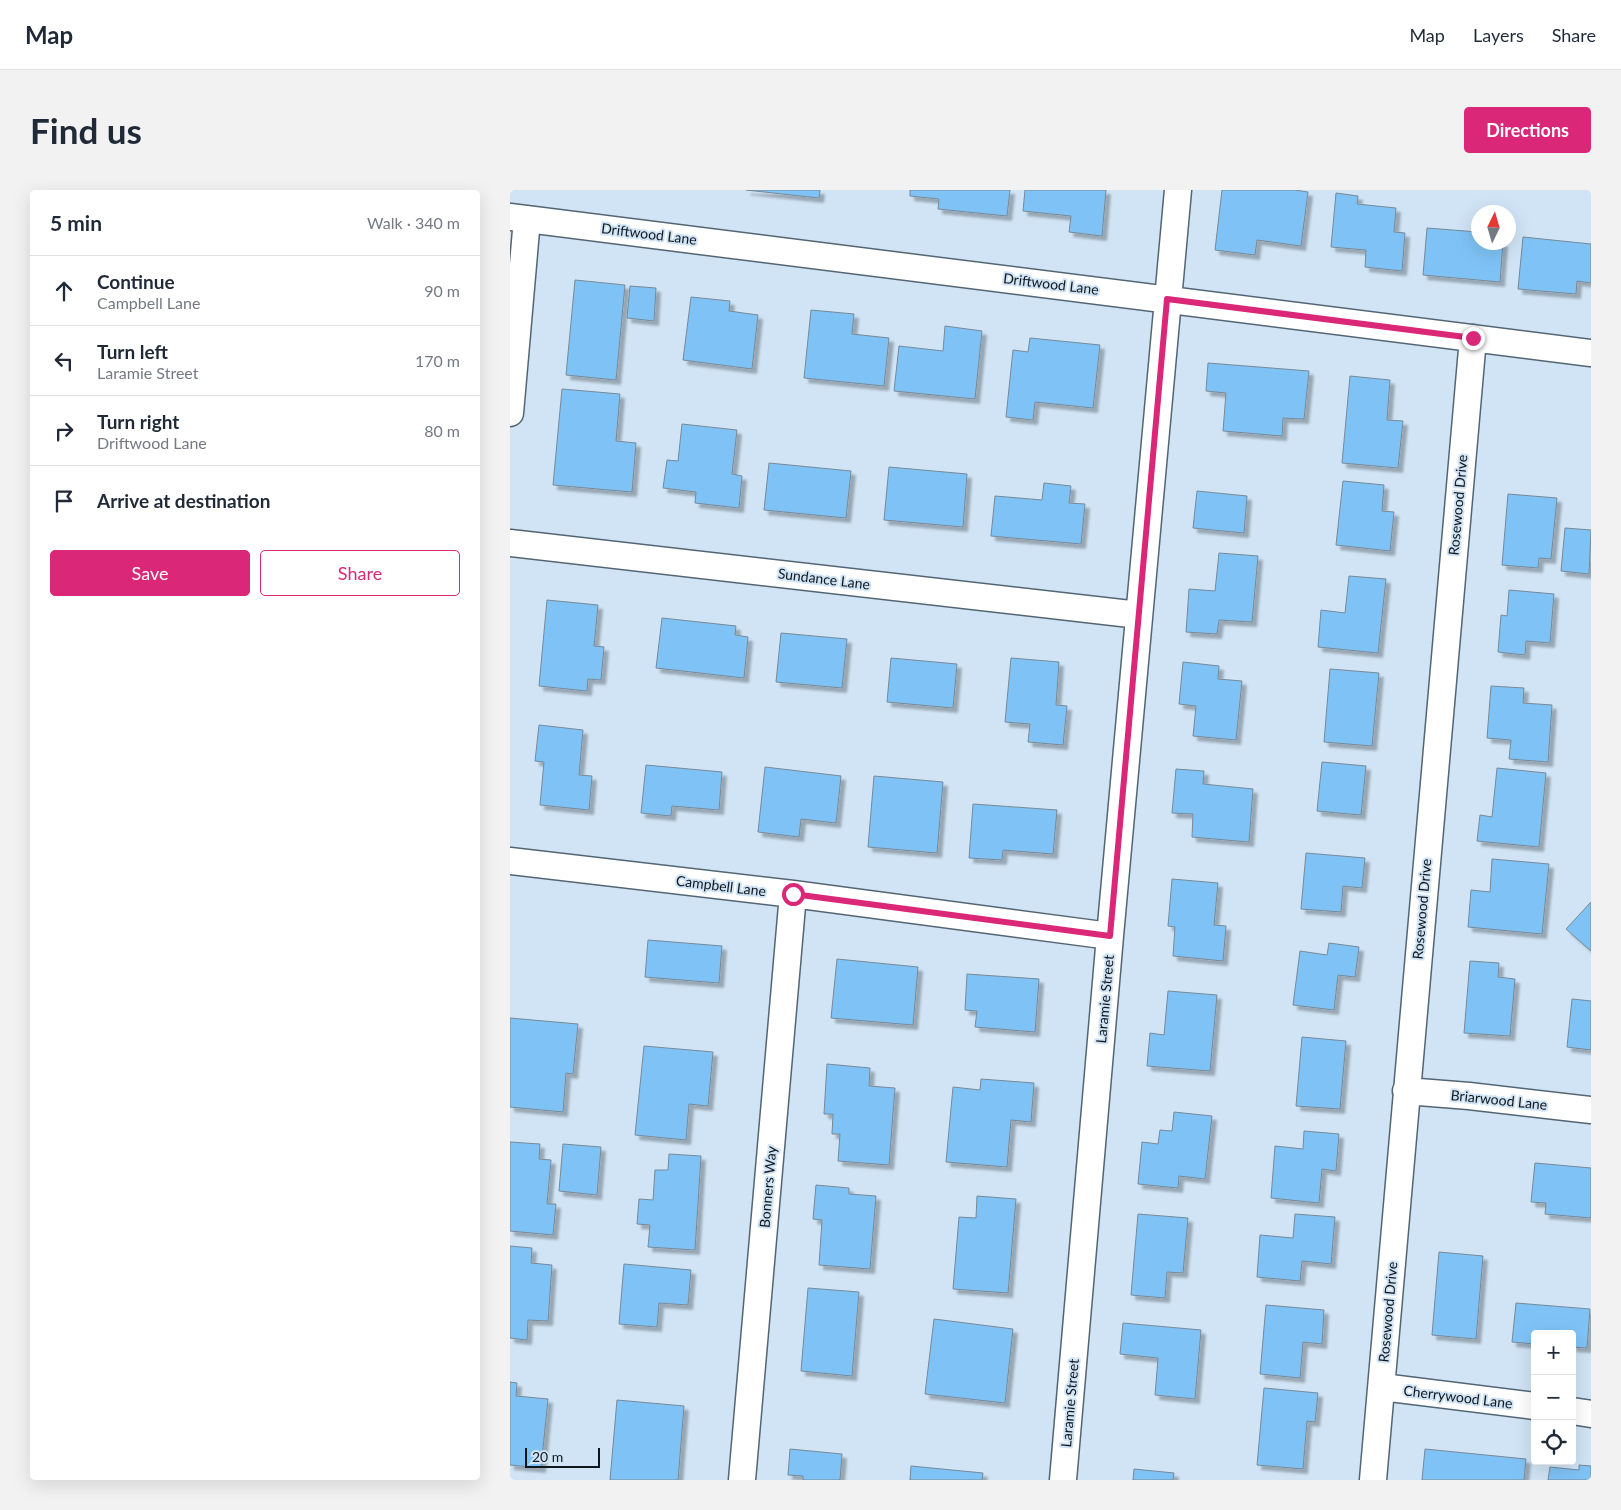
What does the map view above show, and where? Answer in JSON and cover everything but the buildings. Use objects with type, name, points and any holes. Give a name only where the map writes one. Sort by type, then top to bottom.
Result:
[{"type":"street","name":"Laramie Street","points":[[1063,1480],[1178,190]]},
{"type":"street","name":"Driftwood Lane","points":[[518,218],[1591,353]]},
{"type":"street","points":[[510,413],[518,218]]},
{"type":"street","name":"Rosewood Drive","points":[[1373,1480],[1473,338]]},
{"type":"street","name":"Sundance Lane","points":[[510,543],[1139,615]]},
{"type":"street","name":"Campbell Lane","points":[[510,861],[793,894],[1110,936]]},
{"type":"street","name":"Bonners Way","points":[[742,1480],[793,894]]},
{"type":"street","name":"Briarwood Lane","points":[[1406,1091],[1591,1110]]},
{"type":"street","name":"Cherrywood Lane","points":[[1382,1387],[1531,1406]]},
{"type":"street","points":[[1576,1412],[1591,1414]]},
{"type":"route","points":[[793,894],[1110,936],[1167,299],[1473,338]]}]
